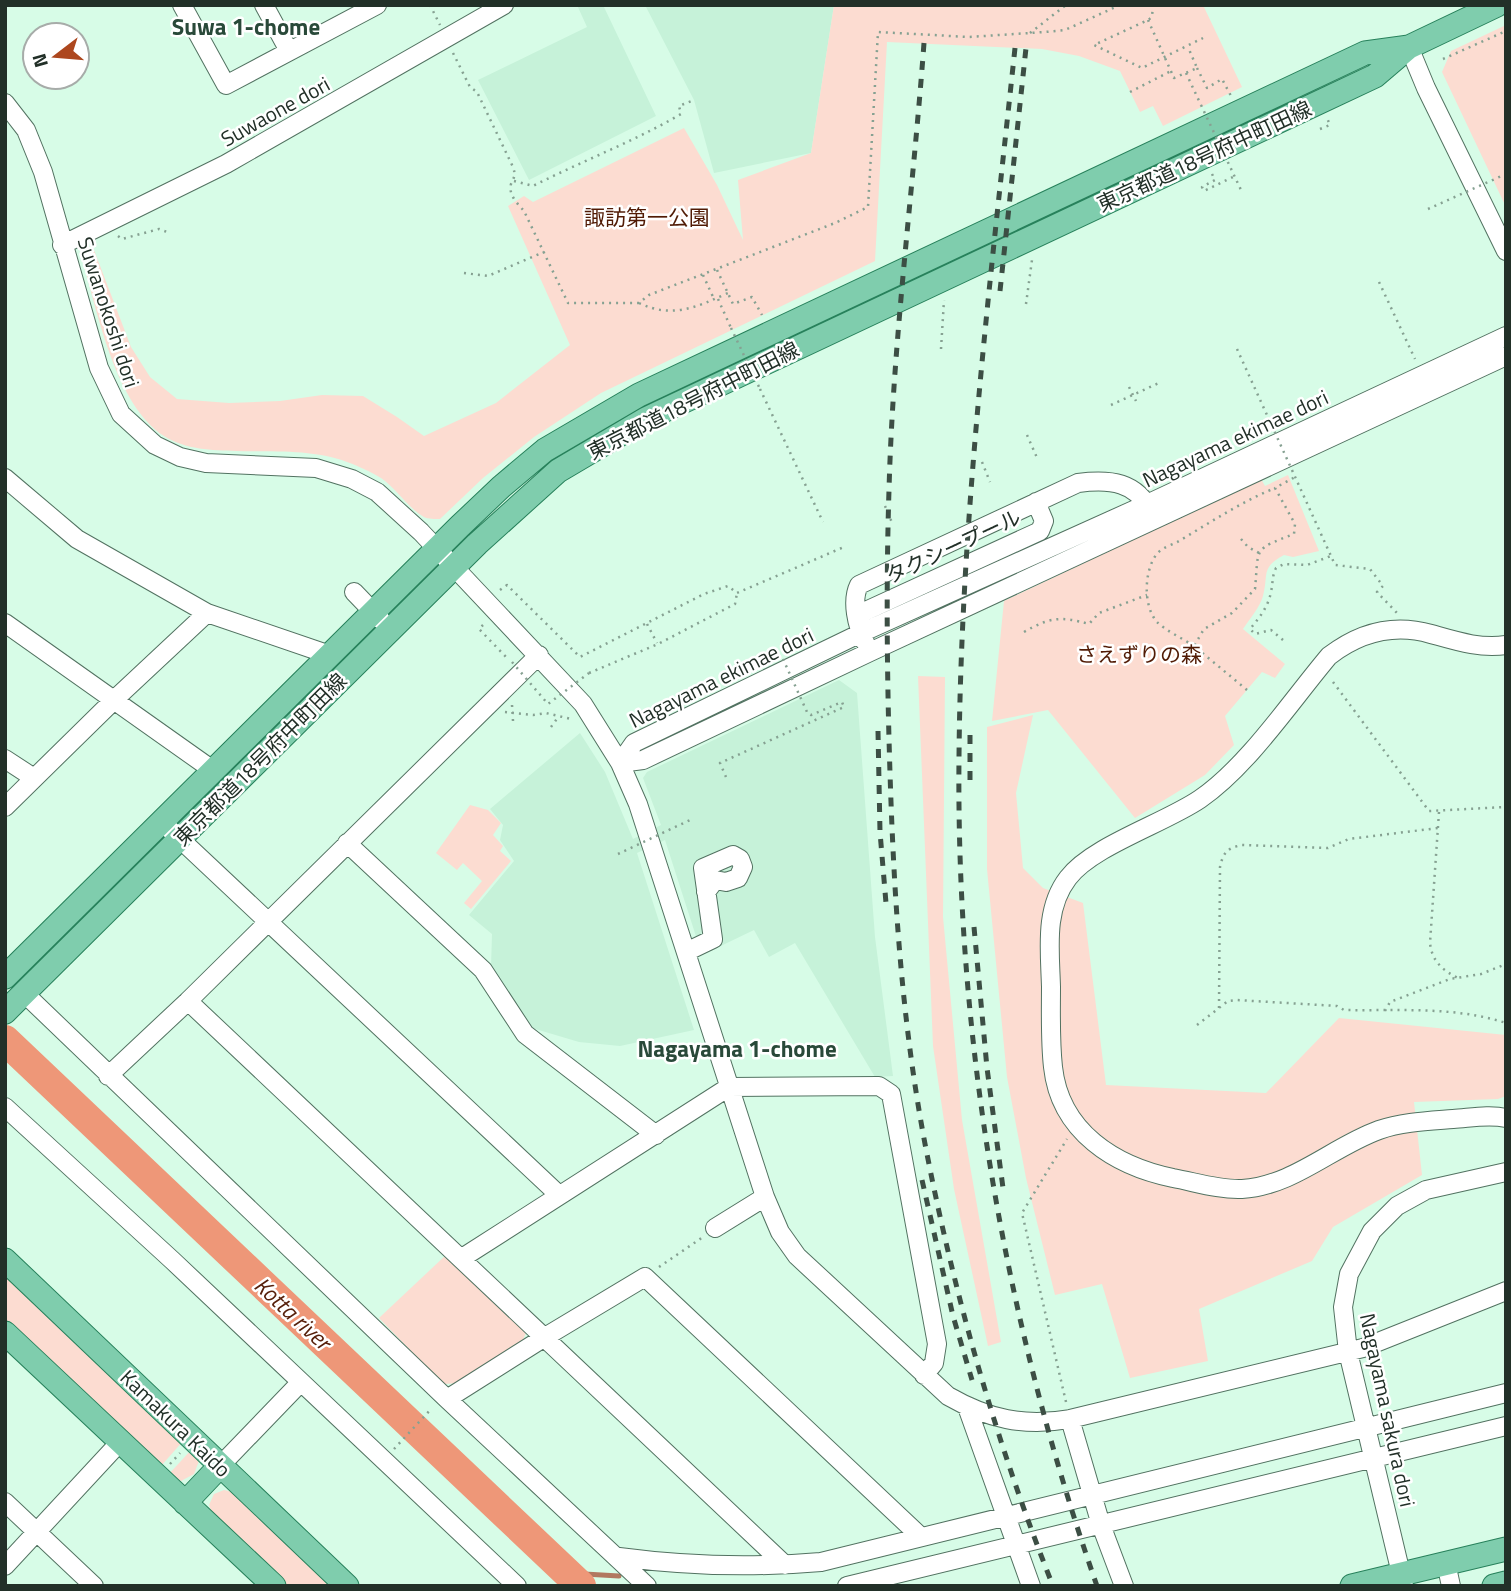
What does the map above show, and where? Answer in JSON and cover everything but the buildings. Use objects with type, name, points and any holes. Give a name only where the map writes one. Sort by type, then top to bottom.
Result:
[{"type":"main road","name":"東京都道18号府中町田線","points":[[14,1003],[454,567],[519,504],[558,471],[615,436],[671,407],[1375,76],[1409,47],[1497,5]]},
{"type":"main road","name":"東京都道18号府中町田線","points":[[5,977],[437,549],[501,487],[545,450],[639,395],[1365,53],[1409,47]]},
{"type":"main road","name":"Kamakura Kaido","points":[[5,1260],[347,1586]]},
{"type":"main road","points":[[5,1333],[274,1586]]},
{"type":"main road","points":[[185,1503],[220,1466]]},
{"type":"main road","points":[[1352,1586],[1449,1574],[1506,1549]]},
{"type":"main road","points":[[1494,1586],[1506,1583]]},
{"type":"street","points":[[182,5],[226,85],[289,51],[350,11],[377,5]]},
{"type":"street","points":[[264,5],[289,51]]},
{"type":"street","name":"Suwaone dori","points":[[62,245],[226,164],[504,5]]},
{"type":"street","points":[[1409,47],[1426,88],[1506,251]]},
{"type":"street","name":"Suwanokoshi dori","points":[[5,103],[26,130],[43,172],[62,245],[103,377],[121,414],[138,432],[155,445],[180,457],[239,466],[316,468],[352,479],[377,492],[406,517],[583,704],[620,763],[638,804],[765,1197],[780,1232],[797,1256],[948,1396],[987,1415],[1020,1422],[1070,1419],[1363,1348],[1506,1291]]},
{"type":"street","name":"Nagayama ekimae dori","points":[[620,763],[643,760],[870,652],[1506,336]]},
{"type":"street","name":"Nagayama ekimae dori","points":[[620,763],[634,743],[861,633],[1151,512],[1506,356]]},
{"type":"street","points":[[5,478],[77,539],[207,613],[330,655]]},
{"type":"street","points":[[870,652],[861,633],[857,615],[856,592],[859,585],[1077,483],[1115,482],[1145,499],[1151,512]]},
{"type":"street","name":"タクシープール","points":[[857,615],[1040,531],[1044,521],[1036,502]]},
{"type":"street","points":[[354,592],[391,630]]},
{"type":"street","points":[[5,807],[207,613]]},
{"type":"street","points":[[5,623],[214,771]]},
{"type":"street","points":[[1506,645],[1471,645],[1414,631],[1386,630],[1357,638],[1328,656],[1261,739],[1215,788],[1185,809],[1089,859],[1065,881],[1052,911],[1049,934],[1053,1067],[1061,1097],[1076,1124],[1108,1155],[1136,1169],[1216,1187],[1243,1189],[1277,1181],[1366,1135],[1390,1127],[1492,1116],[1506,1118]]},
{"type":"street","points":[[108,1076],[188,1001],[539,655]]},
{"type":"street","points":[[726,699],[734,717]]},
{"type":"street","points":[[5,759],[34,778]]},
{"type":"street","points":[[162,822],[559,1195]]},
{"type":"street","points":[[347,843],[483,970],[525,1034],[656,1135]]},
{"type":"street","points":[[686,951],[713,939],[706,892]]},
{"type":"street","points":[[188,1001],[785,1565]]},
{"type":"street","points":[[14,1003],[108,1076],[441,1402],[619,1557],[647,1586]]},
{"type":"street","points":[[462,1258],[729,1087],[880,1086],[891,1094],[937,1344],[934,1363],[924,1375]]},
{"type":"street","points":[[5,1107],[517,1586]]},
{"type":"street","name":"Nagayama sakura dori","points":[[1403,1580],[1348,1352],[1343,1307],[1349,1274],[1364,1243],[1383,1218],[1398,1206],[1426,1191],[1506,1172]]},
{"type":"street","points":[[715,1228],[765,1197]]},
{"type":"street","points":[[441,1402],[645,1277],[921,1537]]},
{"type":"street","points":[[220,1466],[300,1383]]},
{"type":"street","points":[[619,1557],[693,1566],[821,1562],[1506,1393]]},
{"type":"street","points":[[967,1407],[1031,1586]]},
{"type":"street","points":[[1070,1419],[1101,1525],[1124,1586]]},
{"type":"street","points":[[847,1586],[1506,1426]]},
{"type":"street","points":[[5,1566],[120,1442]]},
{"type":"street","points":[[5,1502],[94,1586]]},
{"type":"path","points":[[1030,33],[1066,5]]},
{"type":"path","points":[[639,303],[649,295],[835,223],[868,207],[878,32],[968,37],[1065,30],[1120,5]]},
{"type":"path","points":[[1153,5],[1152,16],[1148,20],[1094,45],[1142,68],[1203,38]]},
{"type":"path","points":[[1148,20],[1174,78],[1197,68]]},
{"type":"path","points":[[1443,59],[1506,31]]},
{"type":"path","points":[[446,38],[470,87],[477,92],[513,167],[514,181],[511,190],[514,200],[524,211],[568,303],[639,303],[649,308],[687,311],[728,293]]},
{"type":"path","points":[[1188,47],[1207,88],[1222,79],[1234,101]]},
{"type":"path","points":[[1130,92],[1171,71]]},
{"type":"path","points":[[1186,73],[1241,190]]},
{"type":"path","points":[[514,181],[533,186],[596,154],[612,150],[681,114],[679,106],[694,100]]},
{"type":"path","points":[[1320,129],[1330,125],[1327,118]]},
{"type":"path","points":[[1428,209],[1506,174]]},
{"type":"path","points":[[1215,180],[1202,187],[1204,191],[1235,176]]},
{"type":"path","points":[[117,236],[122,239],[159,229],[167,232]]},
{"type":"path","points":[[1026,304],[1034,250]]},
{"type":"path","points":[[464,273],[488,276],[544,252]]},
{"type":"path","points":[[717,270],[733,304],[752,297],[766,321]]},
{"type":"path","points":[[703,275],[823,522]]},
{"type":"path","points":[[1379,282],[1418,366]]},
{"type":"path","points":[[941,349],[944,291]]},
{"type":"path","points":[[1237,349],[1335,565],[1370,569],[1383,586],[1377,592],[1414,631]]},
{"type":"path","points":[[1111,405],[1161,382]]},
{"type":"path","points":[[1129,387],[1136,401]]},
{"type":"path","points":[[1265,431],[1256,435],[1254,430],[1270,423]]},
{"type":"path","points":[[1027,435],[1038,460]]},
{"type":"path","points":[[982,462],[990,482]]},
{"type":"path","points":[[1247,690],[1194,646],[1158,623],[1149,610],[1148,579],[1155,556],[1162,549],[1244,501],[1295,477]]},
{"type":"path","points":[[1194,646],[1204,629],[1232,613],[1255,589],[1255,565],[1259,553],[1266,545],[1294,534],[1295,524],[1275,488]]},
{"type":"path","points":[[885,506],[893,524]]},
{"type":"path","points":[[1241,539],[1259,553]]},
{"type":"path","points":[[737,593],[844,547]]},
{"type":"path","points":[[1283,640],[1271,630],[1255,634],[1250,629],[1267,608],[1276,568],[1284,564],[1307,565],[1331,556]]},
{"type":"path","points":[[498,593],[507,584],[580,657],[717,589],[728,586],[737,593]]},
{"type":"path","points":[[483,625],[479,629],[481,632],[512,662],[548,704],[589,673],[657,644],[736,604],[737,593]]},
{"type":"path","points":[[1024,632],[1041,622],[1058,617],[1090,624],[1099,613],[1147,595]]},
{"type":"path","points":[[647,624],[657,644]]},
{"type":"path","points":[[783,659],[812,722]]},
{"type":"path","points":[[1333,682],[1429,811],[1506,807]]},
{"type":"path","points":[[726,777],[720,763],[845,708],[842,702],[811,715],[807,712]]},
{"type":"path","points":[[512,708],[513,721]]},
{"type":"path","points":[[496,711],[533,715],[546,713],[571,719]]},
{"type":"path","points":[[551,727],[559,716]]},
{"type":"path","points":[[1439,811],[1431,954],[1439,966],[1458,978]]},
{"type":"path","points":[[618,854],[690,820]]},
{"type":"path","points":[[1219,1007],[1220,867],[1222,855],[1230,847],[1242,845],[1328,848],[1349,839],[1438,828]]},
{"type":"path","points":[[1385,1011],[1390,1002],[1506,964]]},
{"type":"path","points":[[1197,1025],[1228,1001],[1237,1000],[1337,1006],[1344,1010],[1452,1012],[1486,1016],[1506,1023]]},
{"type":"path","points":[[1070,1419],[1022,1213],[1076,1124]]},
{"type":"path","points":[[645,1277],[715,1228]]},
{"type":"path","points":[[394,1450],[441,1402]]},
{"type":"path","points":[[165,1469],[187,1446]]},
{"type":"shaded area","points":[[577,5],[603,5],[656,116],[529,180],[478,80],[587,27]]},
{"type":"shaded area","points":[[645,5],[834,5],[811,153],[714,173],[694,100]]},
{"type":"shaded area","points":[[839,680],[857,693],[875,937],[893,1076],[875,1077],[795,943],[769,957],[754,930],[702,955],[665,840],[637,853],[694,1030],[620,1046],[579,1042],[532,1028],[491,967],[492,934],[469,915],[514,861],[500,840],[503,825],[490,809],[580,733],[605,772],[633,839],[661,825],[643,778],[647,772]]},
{"type":"green space","name":"諏訪第一公園","points":[[834,5],[1203,5],[1242,87],[1163,126],[1153,106],[1140,112],[1120,71],[1079,56],[1042,49],[887,42],[875,261],[601,393],[534,437],[483,478],[440,519],[424,517],[381,478],[334,458],[292,452],[208,450],[172,441],[147,422],[133,403],[111,357],[83,262],[94,250],[131,347],[150,377],[177,399],[229,403],[280,401],[322,395],[363,396],[424,436],[496,403],[570,345],[508,206],[524,196],[533,202],[684,128],[717,185],[743,240],[738,180],[811,153]]},
{"type":"green space","points":[[1506,25],[1506,207],[1442,72],[1451,51]]},
{"type":"green space","name":"さえずりの森","points":[[1288,475],[1319,551],[1293,557],[1284,555],[1268,568],[1262,600],[1243,629],[1285,664],[1275,678],[1262,672],[1225,716],[1234,745],[1205,775],[1135,818],[1048,710],[992,721],[1004,601],[1261,479],[1265,486]]},
{"type":"green space","points":[[918,676],[945,677],[943,917],[962,1120],[1001,1342],[988,1346],[954,1189],[933,1046]]},
{"type":"green space","points":[[1033,715],[1016,793],[1023,868],[1043,888],[1083,903],[1106,1085],[1266,1093],[1339,1018],[1506,1035],[1506,1096],[1498,1099],[1414,1102],[1422,1175],[1333,1227],[1312,1261],[1199,1309],[1208,1361],[1130,1378],[1102,1284],[1055,1295],[1026,1178],[1007,1077],[987,869],[987,727]]},
{"type":"green space","points":[[470,805],[488,810],[501,823],[493,835],[503,846],[500,851],[511,861],[471,909],[464,903],[482,881],[463,863],[457,870],[436,853]]},
{"type":"green space","points":[[447,1254],[526,1333],[522,1342],[462,1383],[443,1384],[379,1318]]},
{"type":"green space","points":[[5,1272],[184,1440],[161,1466],[5,1319]]},
{"type":"green space","points":[[193,1448],[199,1461],[194,1474],[181,1481],[168,1475]]},
{"type":"green space","points":[[224,1490],[236,1493],[333,1586],[287,1586],[213,1516],[209,1505],[214,1494]]},
{"type":"waterway","name":"Kotta river","points":[[5,1040],[581,1586]]},
{"type":"waterway","points":[[567,1573],[619,1576]]},
{"type":"railway","points":[[924,43],[899,322],[888,525],[889,738],[900,962],[918,1102],[950,1260],[996,1425],[1053,1586]]},
{"type":"railway","points":[[1015,48],[971,490],[961,668],[960,862],[966,968],[992,1177],[1036,1384],[1064,1486],[1097,1586]]},
{"type":"railway","points":[[1000,291],[1026,48]]},
{"type":"railway","points":[[970,728],[970,780]]},
{"type":"railway","points":[[878,731],[880,832],[886,903]]},
{"type":"railway","points":[[974,927],[987,1068],[1003,1188]]},
{"type":"railway","points":[[922,1180],[953,1316],[972,1380]]},
{"type":"district","name":"Suwa 1-chome","points":[[246,26]]},
{"type":"district","name":"Nagayama 1-chome","points":[[737,1048]]}]
